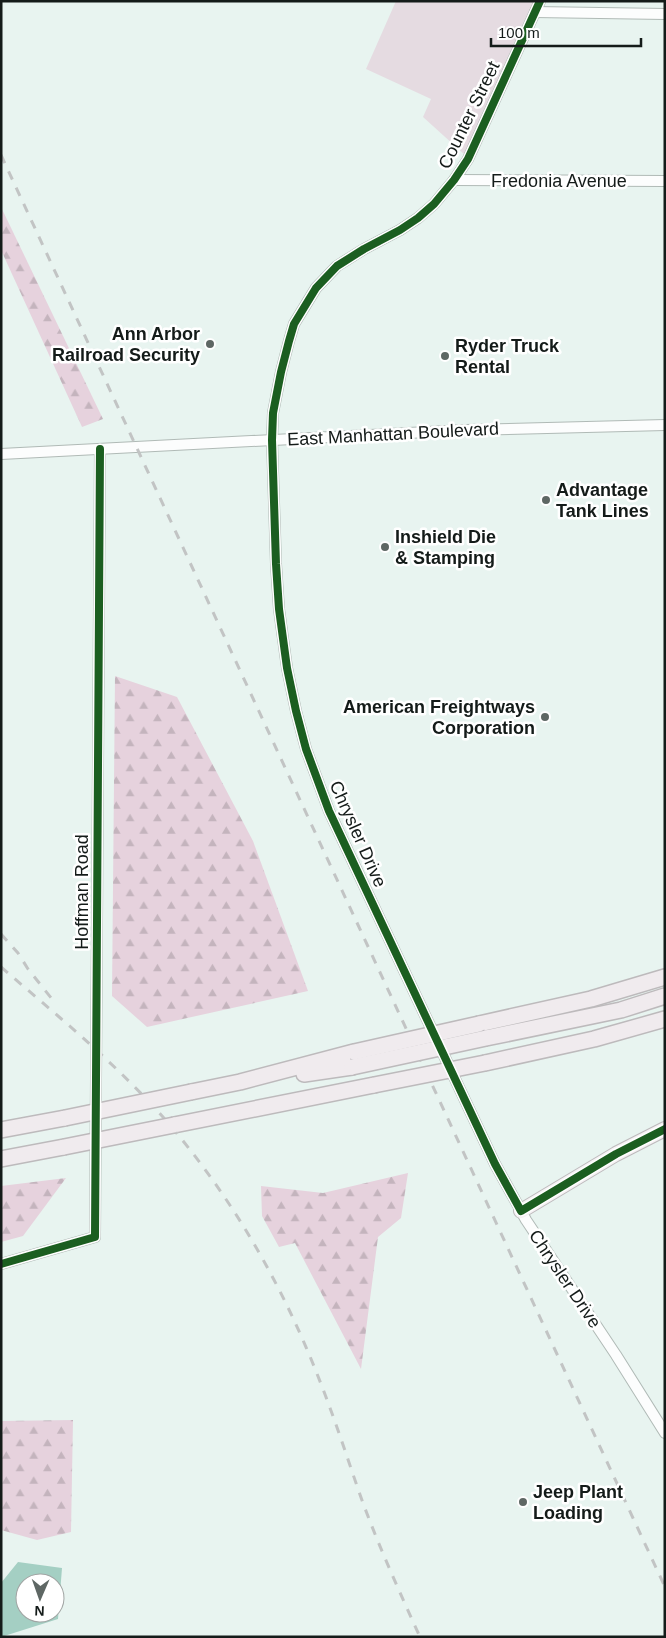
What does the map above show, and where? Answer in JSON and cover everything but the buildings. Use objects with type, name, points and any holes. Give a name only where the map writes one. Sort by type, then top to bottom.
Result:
[{"type":"highway","points":[[1,1130],[353,1060],[482,1031],[665,977]]},
{"type":"highway","points":[[482,1031],[620,1010],[665,996]]},
{"type":"highway","points":[[1,1159],[485,1063],[594,1039],[665,1019]]},
{"type":"highway","points":[[594,1039],[665,1030]]},
{"type":"main road","points":[[521,1211],[616,1154],[665,1129]]},
{"type":"street","name":"Counter Street","points":[[272,440],[273,413],[281,372],[294,324],[316,288],[337,266],[418,218],[434,204],[454,180],[468,159],[540,1]]},
{"type":"street","points":[[535,12],[665,14]]},
{"type":"street","name":"Fredonia Avenue","points":[[454,180],[665,181]]},
{"type":"street","name":"East Manhattan Boulevard","points":[[1,454],[466,430],[665,425]]},
{"type":"street","name":"Chrysler Drive","points":[[272,440],[276,564],[287,668],[306,749],[329,811],[495,1164],[521,1211],[665,1433]]},
{"type":"street","name":"Hoffman Road","points":[[1,1264],[95,1237],[100,448]]},
{"type":"green space","points":[[1,207],[103,419],[82,427],[1,250]]},
{"type":"green space","points":[[115,676],[177,697],[253,841],[308,991],[147,1027],[112,996]]},
{"type":"green space","points":[[408,1173],[401,1218],[378,1237],[361,1369],[295,1243],[279,1247],[262,1216],[261,1186],[323,1193]]},
{"type":"green space","points":[[66,1178],[23,1236],[1,1242],[1,1186]]},
{"type":"green space","points":[[73,1420],[71,1532],[37,1540],[1,1530],[1,1421]]},
{"type":"shaded area","points":[[396,1],[534,1],[465,155],[423,117],[431,99],[366,69]]},
{"type":"shaded area","points":[[18,1562],[62,1568],[62,1573],[15,1573],[15,1623],[45,1623],[1,1637],[1,1583]]},
{"type":"railway","points":[[1,155],[665,1587]]},
{"type":"railway","points":[[1,934],[18,953],[28,969],[56,1004]]},
{"type":"railway","points":[[1,967],[88,1042],[150,1103],[198,1160],[238,1217],[273,1278],[306,1347],[390,1571],[420,1637]]},
{"type":"cycle path","points":[[540,1],[468,159],[454,180],[434,204],[418,218],[337,266],[316,288],[294,324],[281,372],[273,413],[272,440],[279,609],[287,668],[296,711],[306,749],[329,811],[495,1164],[521,1211],[616,1154],[665,1129]]},
{"type":"cycle path","points":[[1,1264],[95,1237],[100,449]]},
{"type":"place","name":"Ann Arbor Railroad Security","points":[[210,344]]},
{"type":"place","name":"Ryder Truck Rental","points":[[445,356]]},
{"type":"place","name":"Advantage Tank Lines","points":[[546,500]]},
{"type":"place","name":"Inshield Die & Stamping","points":[[385,547]]},
{"type":"place","name":"American Freightways Corporation","points":[[545,717]]},
{"type":"place","name":"Jeep Plant Loading","points":[[523,1502]]}]
